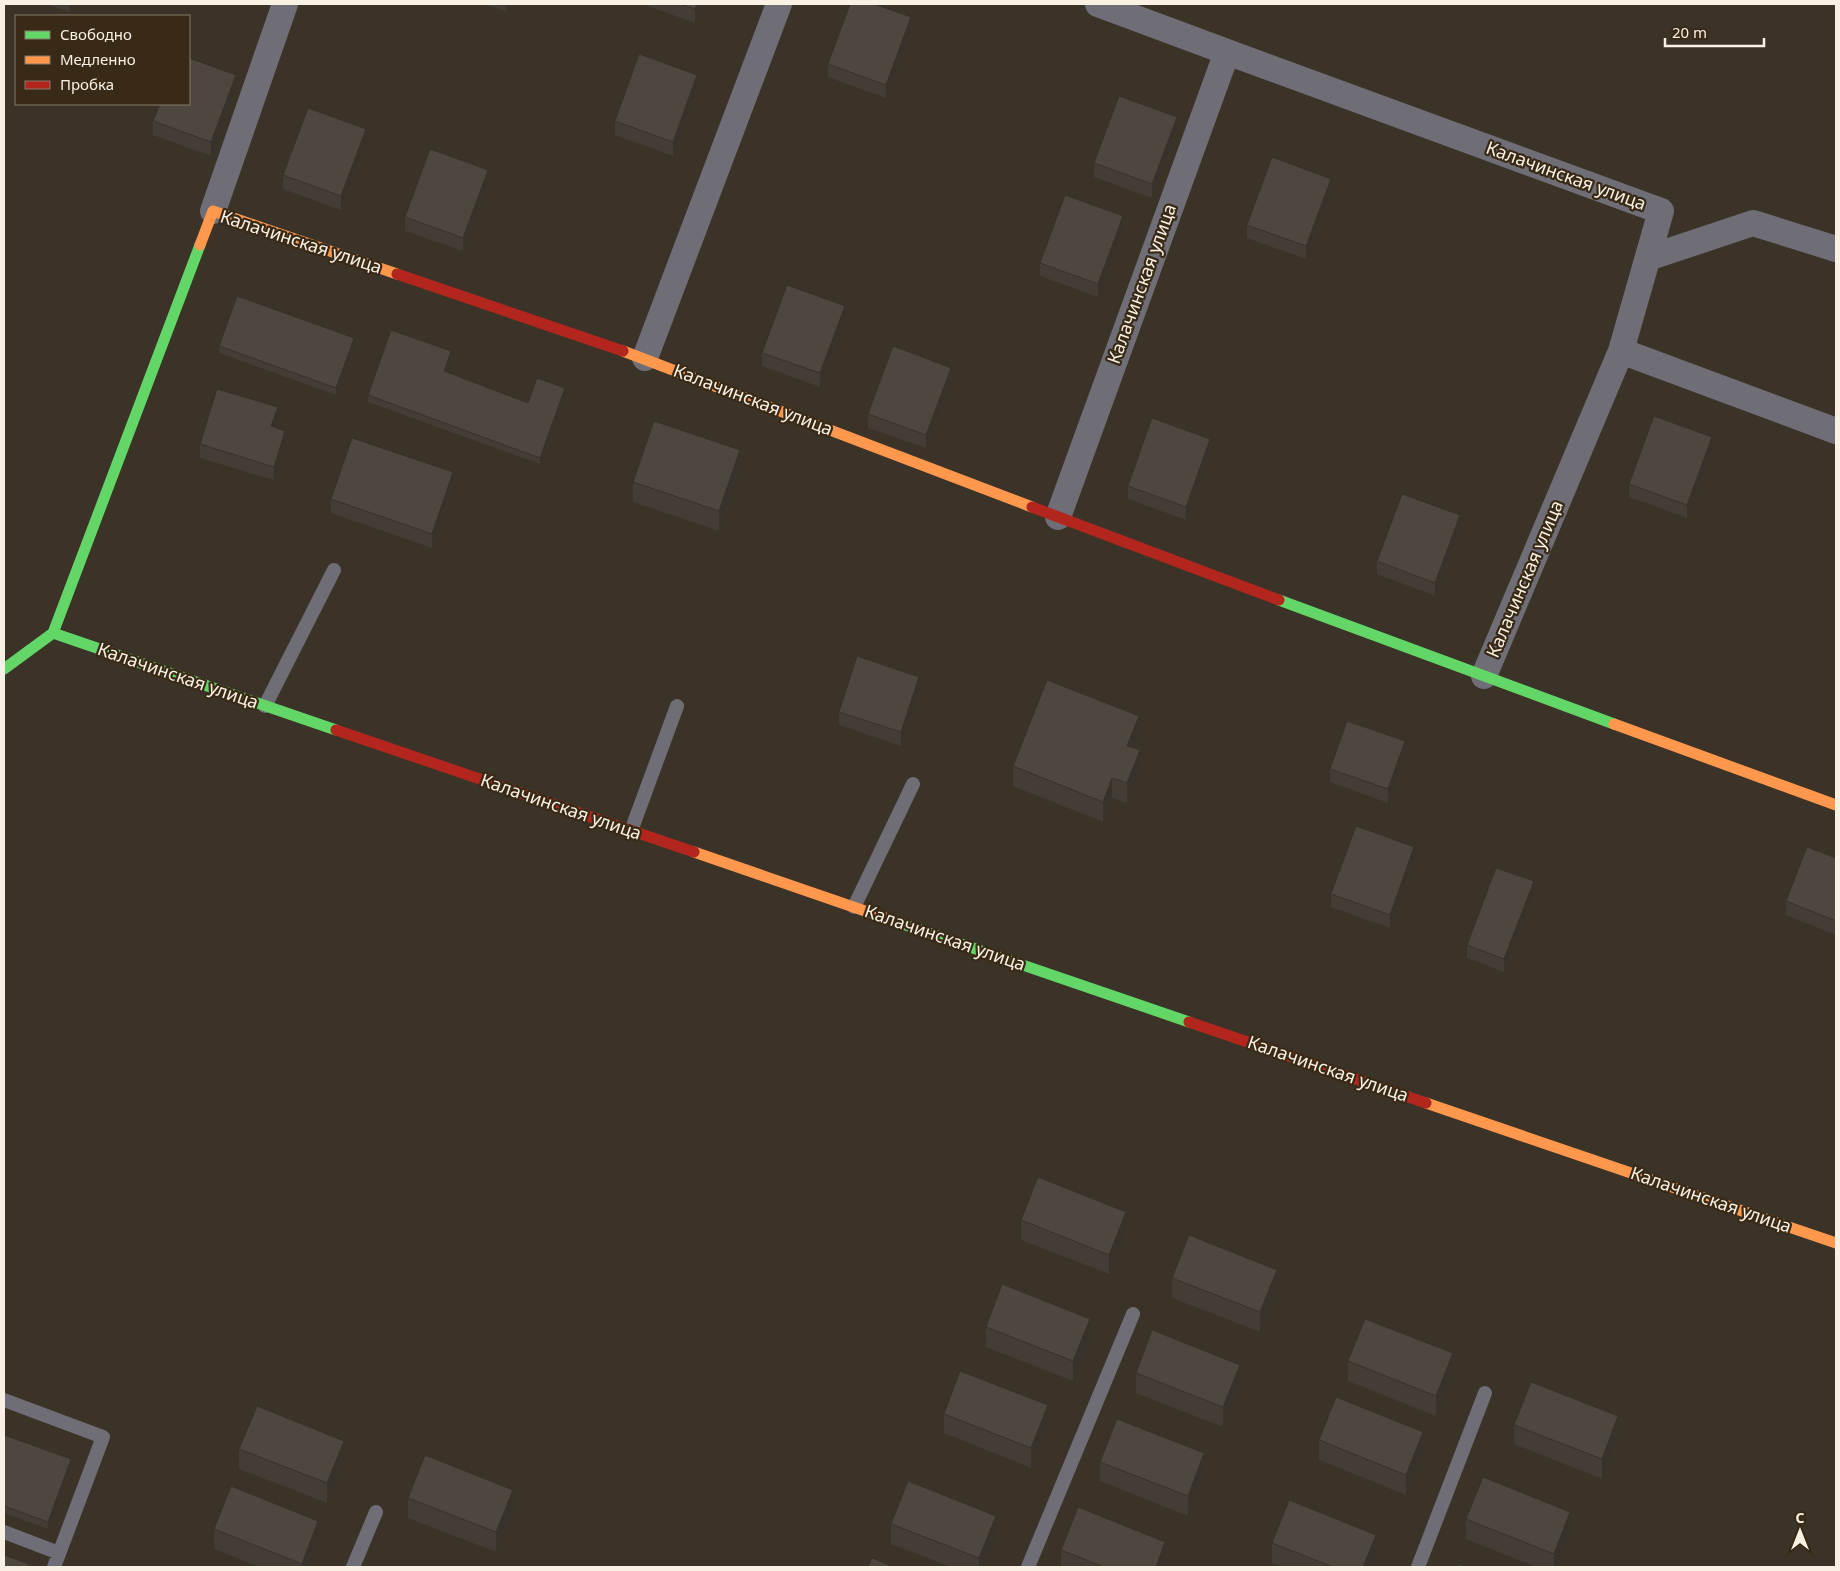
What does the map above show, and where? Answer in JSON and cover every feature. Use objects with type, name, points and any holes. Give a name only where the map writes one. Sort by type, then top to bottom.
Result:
[{"type":"street","points":[[213,211],[285,4]]},
{"type":"street","points":[[645,358],[779,4]]},
{"type":"street","name":"Калачинская улица","points":[[1098,4],[1661,211],[1621,350],[1484,676]]},
{"type":"street","name":"Калачинская улица","points":[[1058,517],[1227,52]]},
{"type":"street","name":"Калачинская улица","points":[[1836,805],[1058,517],[645,358],[213,211],[53,633],[1836,1243]]},
{"type":"street","points":[[1648,258],[1753,223],[1836,249]]},
{"type":"street","points":[[1621,350],[1836,431]]},
{"type":"street","points":[[4,669],[53,633]]},
{"type":"lane","points":[[265,706],[334,570]]},
{"type":"lane","points":[[631,831],[677,706]]},
{"type":"lane","points":[[854,907],[914,784]]},
{"type":"lane","points":[[1028,1567],[1133,1314]]},
{"type":"lane","points":[[1418,1567],[1484,1393]]},
{"type":"lane","points":[[4,1400],[103,1437],[54,1567]]},
{"type":"lane","points":[[354,1567],[376,1512]]},
{"type":"lane","points":[[4,1532],[59,1553]]},
{"type":"building","points":[[680,4],[697,4],[695,9]]},
{"type":"building","points":[[850,4],[874,4],[911,17],[886,85],[828,64]]},
{"type":"building","points":[[639,54],[697,75],[673,142],[615,121]]},
{"type":"building","points":[[190,58],[236,75],[211,142],[153,121],[160,105],[190,105]]},
{"type":"building","points":[[1119,96],[1177,117],[1152,184],[1094,163]]},
{"type":"building","points":[[308,108],[366,129],[341,196],[283,175]]},
{"type":"building","points":[[430,149],[488,170],[463,238],[405,217]]},
{"type":"building","points":[[1272,157],[1331,179],[1306,246],[1247,225]]},
{"type":"building","points":[[1065,195],[1123,216],[1098,284],[1040,263]]},
{"type":"building","points":[[787,285],[845,306],[820,373],[762,353]]},
{"type":"building","points":[[237,296],[354,338],[336,388],[219,346]]},
{"type":"building","points":[[391,330],[451,351],[444,371],[528,403],[537,378],[565,388],[540,458],[368,395]]},
{"type":"building","points":[[893,346],[951,368],[926,435],[868,414]]},
{"type":"building","points":[[217,389],[278,407],[271,426],[285,431],[274,467],[200,444]]},
{"type":"building","points":[[1654,416],[1712,437],[1687,505],[1629,484]]},
{"type":"building","points":[[1152,418],[1210,439],[1186,507],[1128,486]]},
{"type":"building","points":[[654,421],[740,450],[719,511],[633,482]]},
{"type":"building","points":[[352,438],[453,472],[432,534],[331,499]]},
{"type":"building","points":[[1402,494],[1460,515],[1435,583],[1377,561]]},
{"type":"building","points":[[857,656],[919,677],[901,732],[839,712]]},
{"type":"building","points":[[1047,680],[1139,716],[1127,746],[1140,750],[1127,783],[1112,778],[1103,802],[1013,766]]},
{"type":"building","points":[[1347,721],[1405,741],[1388,789],[1330,769]]},
{"type":"building","points":[[1356,826],[1414,847],[1390,915],[1331,894]]},
{"type":"building","points":[[1807,847],[1836,858],[1836,921],[1786,901]]},
{"type":"building","points":[[1496,868],[1534,881],[1504,959],[1467,945]]},
{"type":"building","points":[[1038,1177],[1126,1212],[1109,1255],[1021,1220]]},
{"type":"building","points":[[1189,1235],[1277,1270],[1260,1312],[1172,1278]]},
{"type":"building","points":[[1002,1284],[1090,1319],[1073,1361],[986,1327]]},
{"type":"building","points":[[1365,1319],[1453,1353],[1436,1396],[1348,1361]]},
{"type":"building","points":[[1152,1330],[1240,1365],[1223,1407],[1136,1373]]},
{"type":"building","points":[[960,1371],[1048,1405],[1031,1448],[944,1414]]},
{"type":"building","points":[[1531,1382],[1618,1416],[1602,1459],[1514,1425]]},
{"type":"building","points":[[1336,1397],[1423,1432],[1406,1475],[1319,1440]]},
{"type":"building","points":[[257,1406],[344,1441],[327,1483],[239,1449]]},
{"type":"building","points":[[1117,1419],[1204,1453],[1188,1496],[1100,1462]]},
{"type":"building","points":[[4,1435],[71,1459],[48,1522],[4,1506]]},
{"type":"building","points":[[425,1455],[513,1490],[496,1532],[408,1498]]},
{"type":"building","points":[[1483,1477],[1570,1512],[1554,1554],[1466,1519]]},
{"type":"building","points":[[908,1481],[996,1516],[979,1558],[891,1524]]},
{"type":"building","points":[[231,1486],[318,1521],[302,1564],[214,1529]]},
{"type":"building","points":[[1289,1500],[1376,1535],[1363,1567],[1333,1567],[1272,1543]]},
{"type":"building","points":[[1078,1507],[1165,1542],[1156,1567],[1104,1567],[1061,1550]]},
{"type":"building","points":[[4,1555],[29,1564],[28,1567],[4,1567]]},
{"type":"building","points":[[872,1558],[894,1567],[868,1567]]},
{"type":"traffic: fast","points":[[53,633],[200,245]]},
{"type":"traffic: fast","points":[[1279,600],[1614,724]]},
{"type":"traffic: fast","points":[[4,669],[53,633],[336,730]]},
{"type":"traffic: fast","points":[[894,921],[1189,1022]]},
{"type":"traffic: slow","points":[[200,245],[213,211],[397,274]]},
{"type":"traffic: slow","points":[[623,351],[1032,507]]},
{"type":"traffic: slow","points":[[1614,724],[1836,805]]},
{"type":"traffic: slow","points":[[694,852],[894,921]]},
{"type":"traffic: slow","points":[[1426,1103],[1836,1243]]},
{"type":"traffic: jam","points":[[397,274],[623,351]]},
{"type":"traffic: jam","points":[[1032,507],[1279,600]]},
{"type":"traffic: jam","points":[[336,730],[694,852]]},
{"type":"traffic: jam","points":[[1189,1022],[1426,1103]]}]
